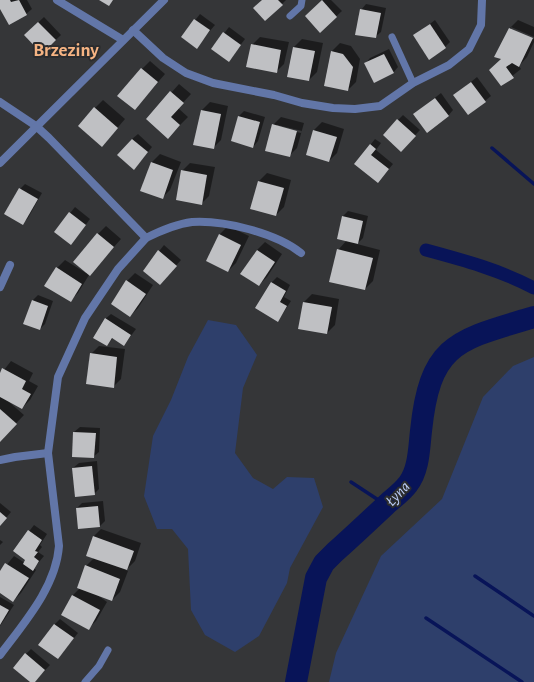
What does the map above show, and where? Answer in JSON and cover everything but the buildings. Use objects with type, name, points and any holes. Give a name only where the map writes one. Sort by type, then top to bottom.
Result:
[{"type":"street","points":[[56,0],[123,40]]},
{"type":"street","points":[[0,163],[164,0]]},
{"type":"street","points":[[133,30],[163,58],[186,73],[213,83],[274,95],[302,103],[333,108],[355,109],[380,106],[413,83],[449,65],[470,49],[481,25],[482,0]]},
{"type":"street","points":[[0,102],[36,126],[146,238]]},
{"type":"street","points":[[0,655],[36,605],[53,575],[58,560],[59,546],[48,453],[58,377],[85,318],[118,269],[146,238],[175,226],[206,222],[243,228],[272,236],[288,244],[300,253]]},
{"type":"street","points":[[0,287],[10,266]]},
{"type":"street","points":[[0,460],[48,453]]},
{"type":"lane","points":[[290,16],[301,6],[302,0]]},
{"type":"lane","points":[[392,37],[413,83]]},
{"type":"lane","points":[[85,682],[99,666],[108,650]]},
{"type":"shaded area","points":[[208,320],[236,325],[257,355],[243,388],[235,453],[253,478],[273,489],[287,477],[314,478],[323,507],[290,568],[287,583],[259,636],[235,652],[205,635],[191,610],[188,549],[172,529],[157,529],[144,496],[153,436],[171,400],[188,357]]},
{"type":"shaded area","points":[[534,357],[534,682],[329,682],[336,653],[381,556],[442,499],[483,397],[513,366]]},
{"type":"waterway","points":[[492,148],[534,184]]},
{"type":"waterway","points":[[426,250],[495,271],[534,288]]},
{"type":"waterway","name":"Łyna","points":[[296,682],[316,578],[324,563],[401,492],[412,478],[418,459],[425,402],[432,379],[440,362],[452,350],[467,340],[485,332],[534,317]]},
{"type":"waterway","points":[[351,482],[386,505]]},
{"type":"waterway","points":[[475,576],[534,616]]},
{"type":"waterway","points":[[426,618],[522,682]]},
{"type":"district","name":"Brzeziny","points":[[66,49]]}]
